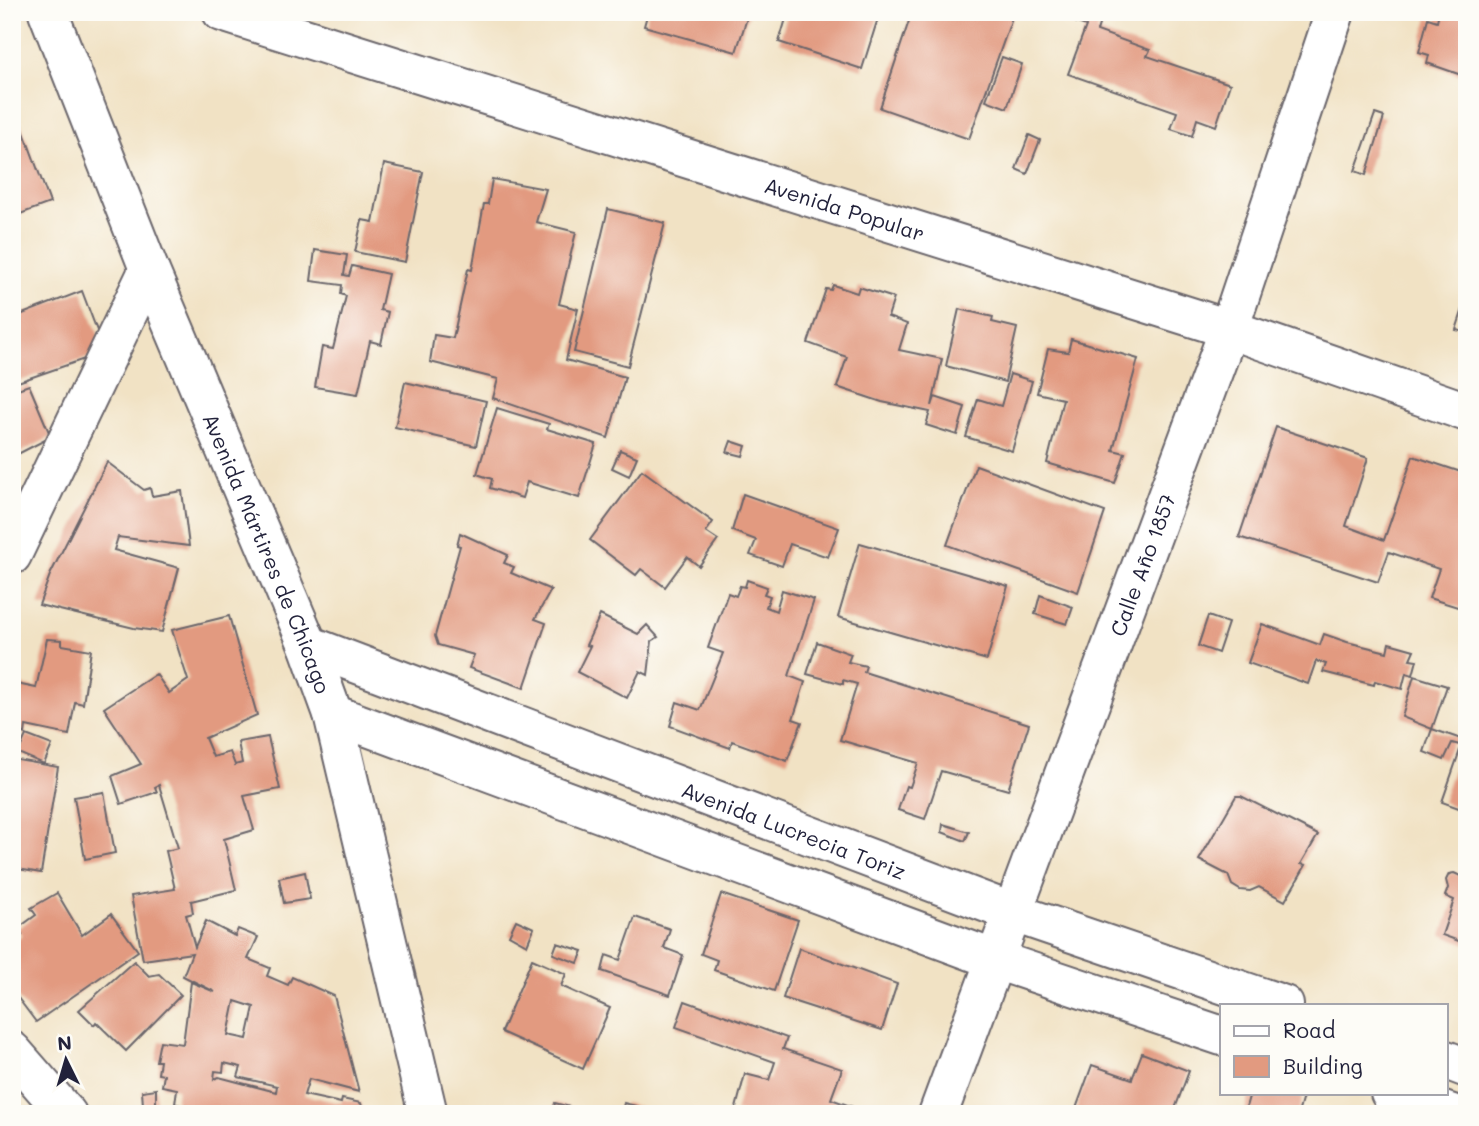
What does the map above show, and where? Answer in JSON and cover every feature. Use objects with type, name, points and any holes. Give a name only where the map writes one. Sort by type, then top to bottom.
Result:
[{"type":"street","name":"Avenida Mártires de Chicago","points":[[48,12],[149,269],[308,645],[332,714],[428,1114]]},
{"type":"street","name":"Avenida Popular","points":[[222,12],[1229,329],[1467,412]]},
{"type":"street","name":"Calle Año 1857","points":[[938,1114],[1229,329],[1335,12]]},
{"type":"street","points":[[12,555],[149,269]]},
{"type":"street","name":"Avenida Lucrecia Toriz","points":[[308,645],[1011,912],[1281,1004]]},
{"type":"street","points":[[332,714],[996,960],[1220,1035]]},
{"type":"street","points":[[12,1051],[67,1114]]},
{"type":"street","points":[[1448,1061],[1467,1068]]},
{"type":"street","points":[[1393,1094],[1452,1114]]},
{"type":"building","points":[[648,12],[749,12],[736,52],[644,26]]},
{"type":"building","points":[[788,12],[880,12],[862,69],[779,42]]},
{"type":"building","points":[[912,12],[1014,12],[969,139],[880,108]]},
{"type":"building","points":[[1048,12],[1103,12],[1097,31],[1150,50],[1147,56],[1230,84],[1216,126],[1197,119],[1192,136],[1171,129],[1177,112],[1068,74],[1086,26]]},
{"type":"building","points":[[1439,12],[1467,12],[1467,77],[1427,63],[1429,55],[1419,52],[1428,18],[1437,21]]},
{"type":"building","points":[[1002,57],[1022,64],[1007,108],[986,100]]},
{"type":"building","points":[[1375,114],[1384,117],[1366,175],[1355,171]]},
{"type":"building","points":[[18,116],[50,203],[12,217],[12,118]]},
{"type":"building","points":[[1029,135],[1040,140],[1027,174],[1016,169]]},
{"type":"building","points":[[384,164],[423,172],[405,262],[355,252],[362,220],[373,222]]},
{"type":"building","points":[[492,179],[546,189],[536,222],[576,232],[559,304],[578,309],[566,360],[625,377],[608,438],[493,398],[498,379],[430,362],[434,335],[453,338],[468,269],[472,270],[484,204],[488,204]]},
{"type":"building","points":[[608,209],[665,223],[628,366],[574,352]]},
{"type":"building","points":[[315,250],[347,255],[344,275],[349,276],[352,266],[388,274],[380,310],[388,312],[381,344],[370,341],[358,394],[315,387],[322,347],[333,349],[346,296],[341,294],[342,285],[311,281]]},
{"type":"building","points":[[833,285],[857,293],[859,287],[894,298],[888,317],[907,324],[899,350],[942,359],[932,406],[935,397],[965,407],[957,435],[926,425],[930,412],[882,402],[837,387],[847,357],[808,343],[826,289],[831,290]]},
{"type":"building","points":[[82,291],[105,352],[12,384],[12,318]]},
{"type":"building","points":[[959,309],[993,317],[992,322],[1017,328],[1005,382],[946,366]]},
{"type":"building","points":[[1463,309],[1467,311],[1467,339],[1464,338],[1465,332],[1456,330]]},
{"type":"building","points":[[1071,339],[1138,359],[1113,450],[1125,453],[1115,483],[1047,463],[1063,399],[1037,393],[1048,349],[1068,352]]},
{"type":"building","points":[[1010,374],[1032,381],[1012,451],[966,437],[978,399],[1001,406]]},
{"type":"building","points":[[405,382],[486,401],[476,446],[395,427]]},
{"type":"building","points":[[29,385],[51,437],[12,457],[12,391]]},
{"type":"building","points":[[497,408],[549,424],[547,429],[596,444],[579,498],[527,482],[522,498],[490,488],[492,479],[477,474]]},
{"type":"building","points":[[1276,427],[1368,458],[1346,526],[1384,540],[1413,456],[1467,474],[1467,610],[1429,598],[1439,569],[1389,552],[1378,582],[1239,537]]},
{"type":"building","points":[[731,441],[746,446],[743,456],[727,452]]},
{"type":"building","points":[[620,450],[637,457],[629,476],[612,468]]},
{"type":"building","points":[[107,462],[144,490],[150,488],[152,496],[182,491],[189,546],[118,537],[114,550],[179,568],[162,632],[39,605],[50,575]]},
{"type":"building","points":[[976,465],[1105,512],[1078,592],[947,545]]},
{"type":"building","points":[[642,470],[713,522],[706,532],[718,540],[699,566],[687,557],[665,587],[641,569],[636,575],[590,540]]},
{"type":"building","points":[[743,494],[839,528],[828,557],[790,544],[782,566],[750,555],[756,540],[732,531]]},
{"type":"building","points":[[460,533],[508,555],[504,563],[514,567],[511,573],[551,590],[535,619],[546,623],[524,688],[469,668],[474,655],[438,645],[435,636],[460,546],[457,545]]},
{"type":"building","points":[[860,543],[1008,586],[987,660],[838,617]]},
{"type":"building","points":[[747,580],[767,587],[764,594],[770,596],[766,607],[776,611],[782,590],[814,600],[789,676],[805,682],[793,719],[802,722],[787,761],[732,741],[730,748],[670,726],[677,702],[700,710],[723,653],[708,648],[728,593],[736,596],[740,586],[745,587]]},
{"type":"building","points":[[1040,595],[1073,607],[1067,624],[1035,614]]},
{"type":"building","points":[[600,615],[638,634],[647,625],[658,637],[652,641],[648,675],[640,671],[627,698],[577,672],[590,646],[586,645]]},
{"type":"building","points":[[229,616],[257,715],[205,738],[213,757],[230,752],[235,765],[242,763],[238,742],[268,737],[280,789],[244,796],[254,830],[224,839],[236,890],[191,901],[193,913],[186,915],[195,947],[206,921],[235,936],[238,929],[258,937],[248,959],[270,968],[267,976],[288,985],[292,977],[334,996],[359,1092],[309,1079],[304,1095],[341,1103],[342,1099],[361,1103],[364,1114],[233,1114],[175,1104],[177,1089],[162,1086],[164,1075],[158,1074],[160,1061],[156,1061],[160,1041],[183,1044],[191,982],[215,992],[183,976],[192,953],[143,960],[131,896],[175,889],[166,851],[178,848],[159,785],[155,787],[157,792],[121,804],[112,776],[141,764],[104,708],[156,674],[169,693],[188,680],[172,630]],"holes":[[[235,1001],[254,1007],[247,1039],[228,1035]],[[224,1063],[241,1067],[238,1077],[277,1086],[276,1092],[219,1077],[214,1079],[215,1071],[223,1072]]]},
{"type":"building","points":[[1208,616],[1228,623],[1218,653],[1198,646]]},
{"type":"building","points":[[1262,624],[1320,645],[1324,634],[1387,652],[1389,643],[1414,650],[1410,659],[1417,660],[1413,675],[1406,673],[1402,689],[1375,681],[1374,685],[1323,672],[1326,664],[1316,661],[1308,684],[1248,663]]},
{"type":"building","points":[[47,639],[62,640],[62,645],[91,650],[83,704],[75,702],[69,735],[26,726],[25,734],[12,728],[12,683],[36,688]]},
{"type":"building","points":[[817,642],[851,654],[848,662],[866,666],[864,672],[1029,724],[1008,790],[941,771],[925,819],[898,810],[918,763],[840,740],[857,684],[843,680],[843,684],[807,674]]},
{"type":"building","points":[[1414,676],[1447,686],[1432,729],[1402,717]]},
{"type":"building","points":[[1432,729],[1467,741],[1467,747],[1452,743],[1444,760],[1424,752]]},
{"type":"building","points":[[26,735],[52,745],[44,764],[18,753]]},
{"type":"building","points":[[1460,750],[1467,753],[1467,811],[1442,802]]},
{"type":"building","points":[[12,759],[58,767],[41,873],[12,868]]},
{"type":"building","points":[[104,792],[115,853],[85,859],[74,797]]},
{"type":"building","points":[[1236,796],[1241,796],[1318,835],[1301,864],[1306,865],[1285,901],[1259,887],[1250,891],[1240,890],[1232,885],[1228,875],[1199,860]]},
{"type":"building","points":[[943,824],[969,832],[965,841],[942,832]]},
{"type":"building","points":[[305,872],[310,899],[284,903],[279,878]]},
{"type":"building","points":[[1449,874],[1463,877],[1461,892],[1467,893],[1467,944],[1442,935],[1454,900],[1445,896],[1448,888],[1446,880]]},
{"type":"building","points":[[57,893],[82,935],[111,914],[138,951],[36,1022],[12,990],[12,942],[22,935],[17,929],[36,915],[31,908]]},
{"type":"building","points":[[721,894],[798,920],[774,991],[714,970],[717,960],[701,954]]},
{"type":"building","points":[[635,917],[670,929],[664,948],[683,955],[670,995],[602,971],[606,955],[620,960]]},
{"type":"building","points":[[516,920],[534,928],[527,945],[509,935]]},
{"type":"building","points":[[557,943],[583,951],[578,963],[553,954]]},
{"type":"building","points":[[799,948],[897,984],[882,1030],[783,998]]},
{"type":"building","points":[[532,959],[566,974],[561,986],[610,1008],[583,1069],[501,1032]]},
{"type":"building","points":[[134,961],[149,976],[159,974],[181,995],[126,1051],[96,1022],[94,1025],[79,1010]]},
{"type":"building","points":[[685,1001],[787,1038],[783,1049],[842,1069],[831,1099],[872,1114],[735,1112],[745,1074],[769,1080],[775,1062],[676,1027]]},
{"type":"building","points":[[1142,1053],[1189,1071],[1173,1114],[1074,1114],[1092,1065],[1132,1079]]},
{"type":"building","points":[[156,1089],[156,1105],[143,1105],[142,1091]]},
{"type":"building","points":[[1250,1094],[1304,1094],[1298,1114],[1244,1114]]},
{"type":"building","points":[[555,1103],[592,1113],[592,1114],[552,1114]]},
{"type":"building","points":[[624,1103],[644,1108],[643,1114],[621,1114]]}]
